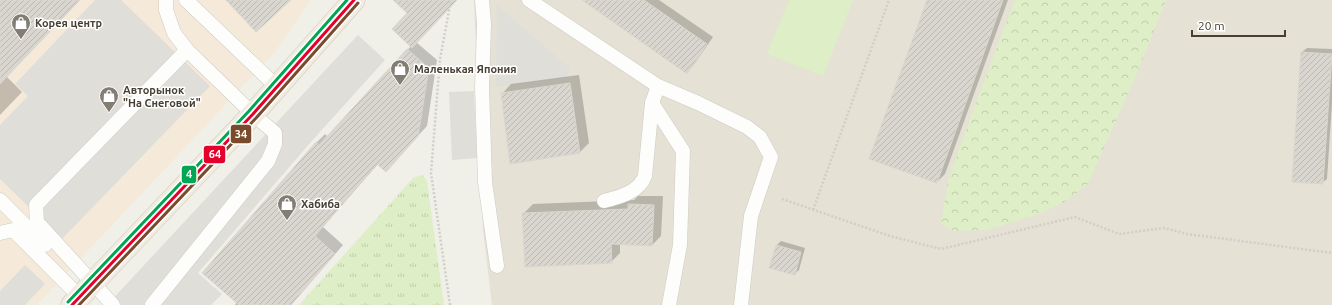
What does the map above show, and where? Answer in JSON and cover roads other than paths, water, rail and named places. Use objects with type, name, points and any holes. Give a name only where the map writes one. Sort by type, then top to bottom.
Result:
[{"type":"main road","points":[[83,293],[253,114],[354,0]]},
{"type":"lane","points":[[152,305],[268,160],[275,144],[275,133],[253,114],[187,50],[174,33],[166,10],[166,0]]},
{"type":"lane","points":[[186,0],[277,87]]},
{"type":"lane","points":[[482,0],[484,24],[482,87],[485,182],[497,266]]},
{"type":"lane","points":[[529,0],[658,86],[748,127],[760,137],[771,157],[751,216],[741,305]]},
{"type":"lane","points":[[83,293],[37,222],[36,205],[187,50]]},
{"type":"lane","points":[[604,200],[622,196],[642,184],[645,176],[652,103],[658,86]]},
{"type":"lane","points":[[652,103],[683,151],[680,245],[669,305]]},
{"type":"lane","points":[[0,200],[30,229],[83,293]]},
{"type":"lane","points":[[0,233],[13,230],[83,293],[113,305]]},
{"type":"place","name":"Корея центр","points":[[21,40]]},
{"type":"place","name":"Маленькая Япония","points":[[400,86]]},
{"type":"place","name":"Авторынок \"На Снеговой\"","points":[[109,113]]},
{"type":"place","name":"Хабиба","points":[[287,221]]}]
